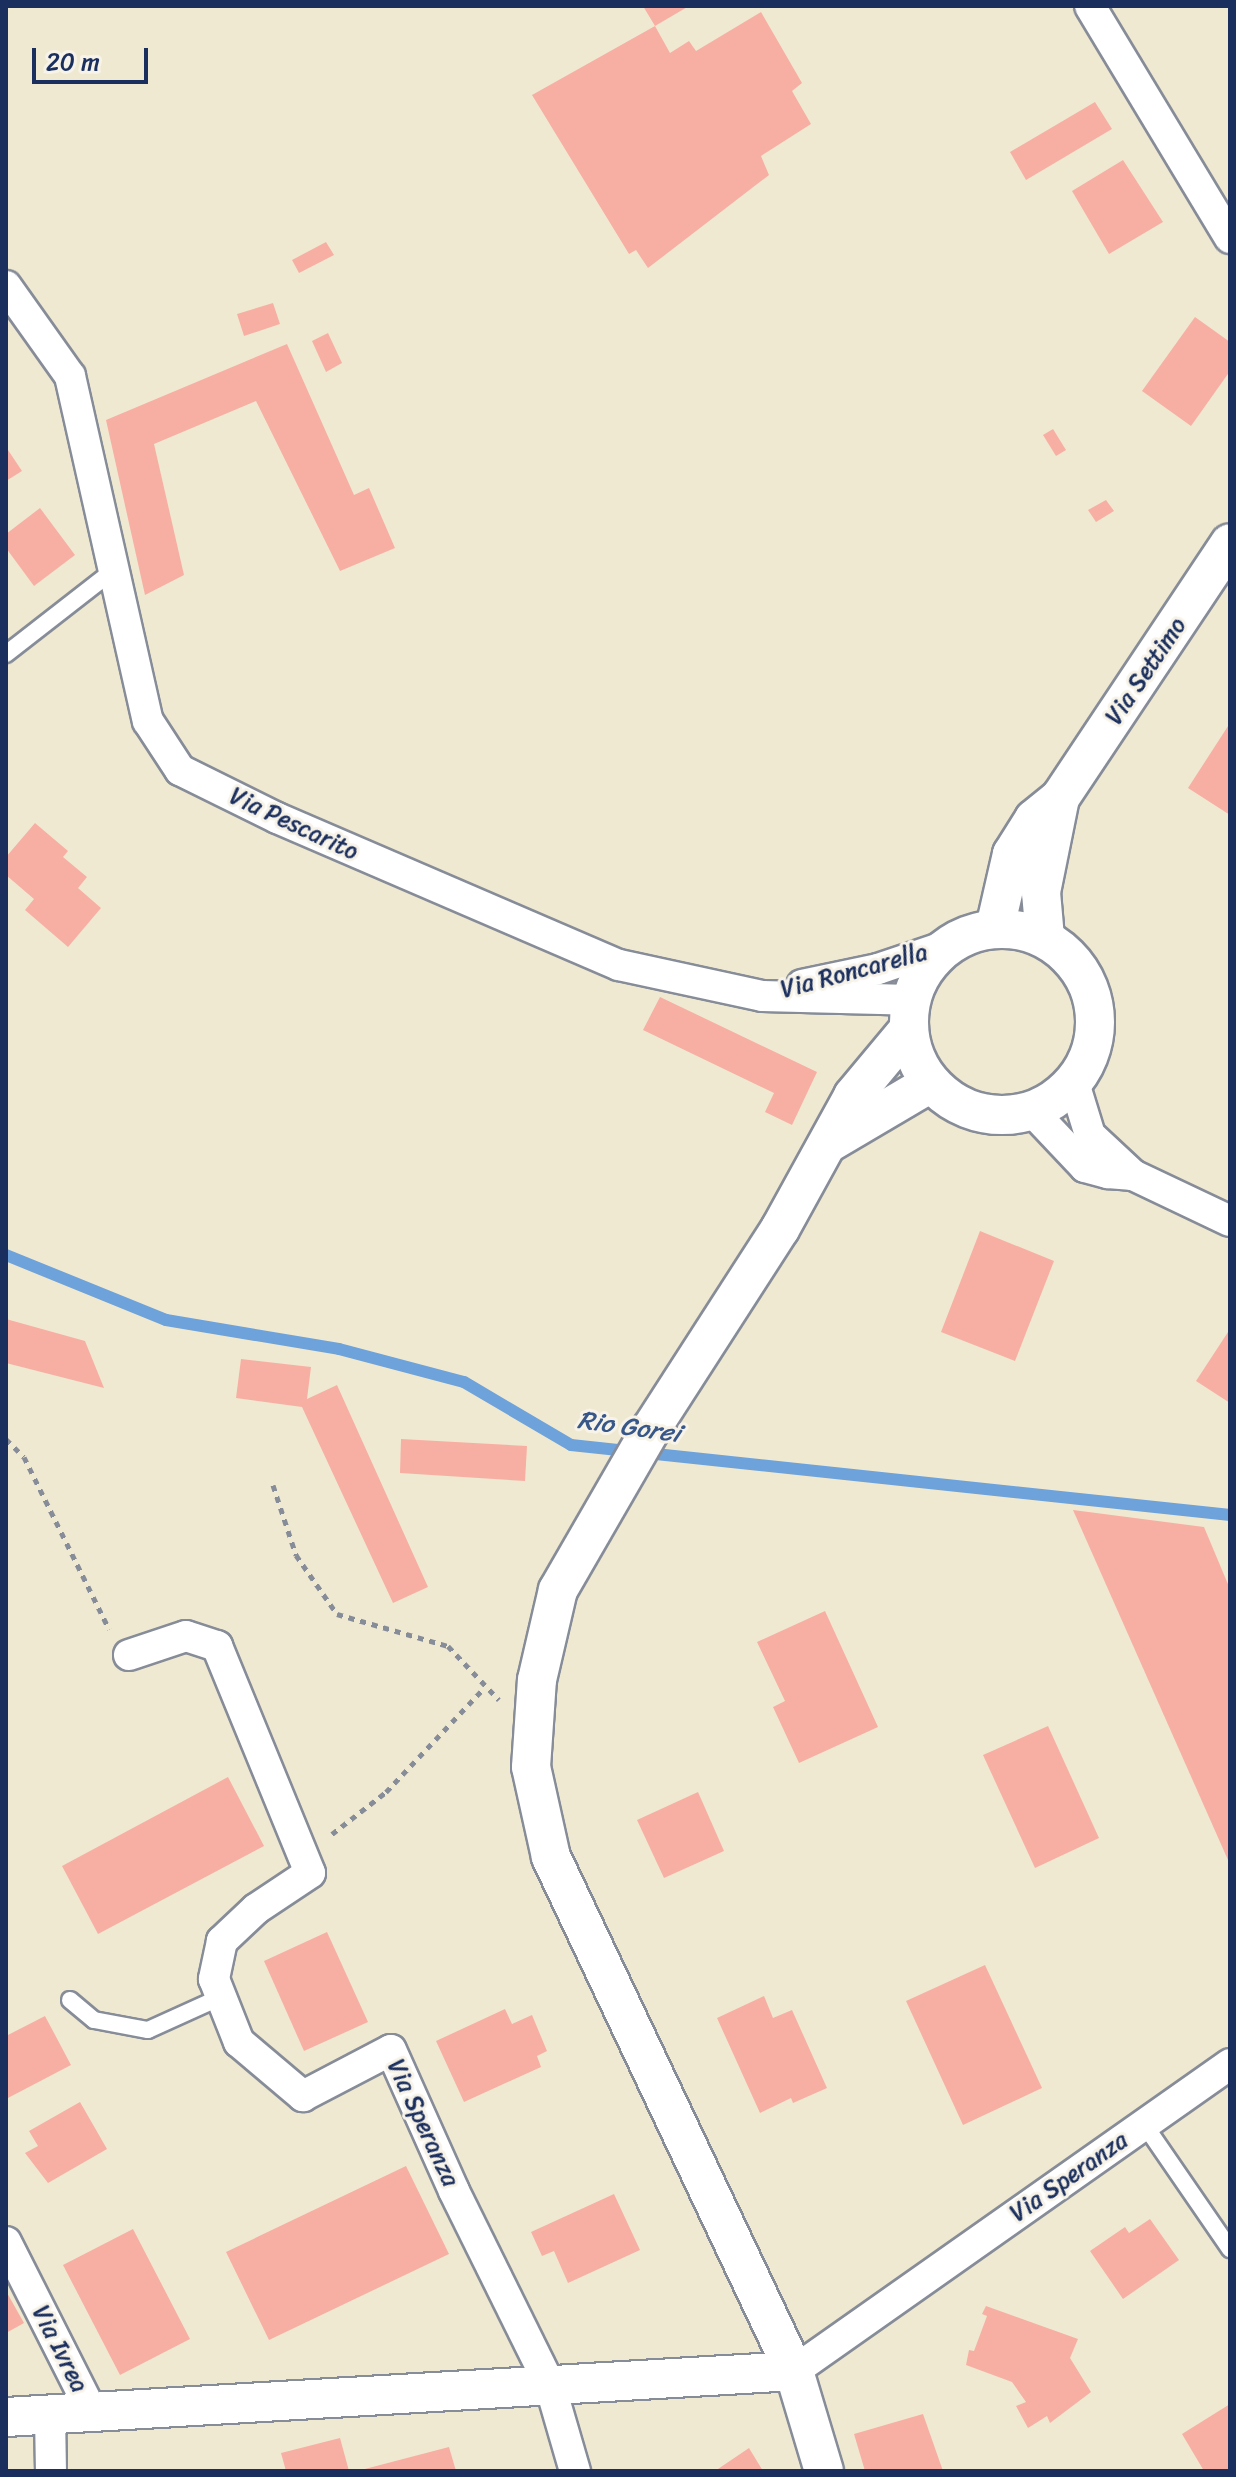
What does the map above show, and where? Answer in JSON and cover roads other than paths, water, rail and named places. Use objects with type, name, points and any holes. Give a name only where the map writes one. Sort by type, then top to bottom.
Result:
[{"type":"street","points":[[1090,6],[1230,238]]},
{"type":"street","name":"Via Pescarito","points":[[6,286],[70,376],[148,721],[180,770],[277,818],[619,965],[762,996],[909,1015]]},
{"type":"street","name":"Via Settimo","points":[[995,928],[1012,854],[1034,819],[1060,798],[1230,543]]},
{"type":"street","name":"Via Settimo","points":[[1045,938],[1041,892],[1060,798]]},
{"type":"street","points":[[824,2471],[794,2371],[551,1857],[531,1767],[537,1680],[558,1590],[651,1429],[780,1229],[853,1096],[909,1015],[924,970],[946,946],[969,934],[995,928],[1045,938],[1066,953],[1082,972],[1093,995],[1096,1026],[1090,1057],[1074,1083],[1054,1100],[1032,1111],[1005,1116],[977,1113],[951,1102],[931,1083],[915,1059],[909,1015]]},
{"type":"street","name":"Via Roncarella","points":[[762,996],[878,969],[946,946]]},
{"type":"street","points":[[829,1143],[931,1083]]},
{"type":"street","points":[[1074,1083],[1090,1135],[1133,1175],[1230,1221]]},
{"type":"street","points":[[1032,1111],[1085,1167],[1133,1175]]},
{"type":"street","name":"Via Speranza","points":[[129,1655],[186,1636],[217,1646],[310,1873],[256,1909],[222,1941],[214,1979],[239,2042],[303,2096],[391,2050],[454,2191],[550,2385],[575,2471]]},
{"type":"street","name":"Via Speranza","points":[[794,2371],[1230,2064]]},
{"type":"street","name":"Via Ivrea","points":[[6,2242],[92,2412]]},
{"type":"street","points":[[6,2417],[794,2371]]},
{"type":"street","points":[[50,2415],[51,2471]]},
{"type":"lane","points":[[6,654],[114,570]]},
{"type":"lane","points":[[70,2000],[94,2020],[148,2030],[221,1997]]},
{"type":"lane","points":[[1144,2124],[1230,2249]]},
{"type":"waterway","name":"Rio Gorei","points":[[6,1255],[166,1320],[339,1349],[464,1382],[571,1445],[1230,1515]]}]
